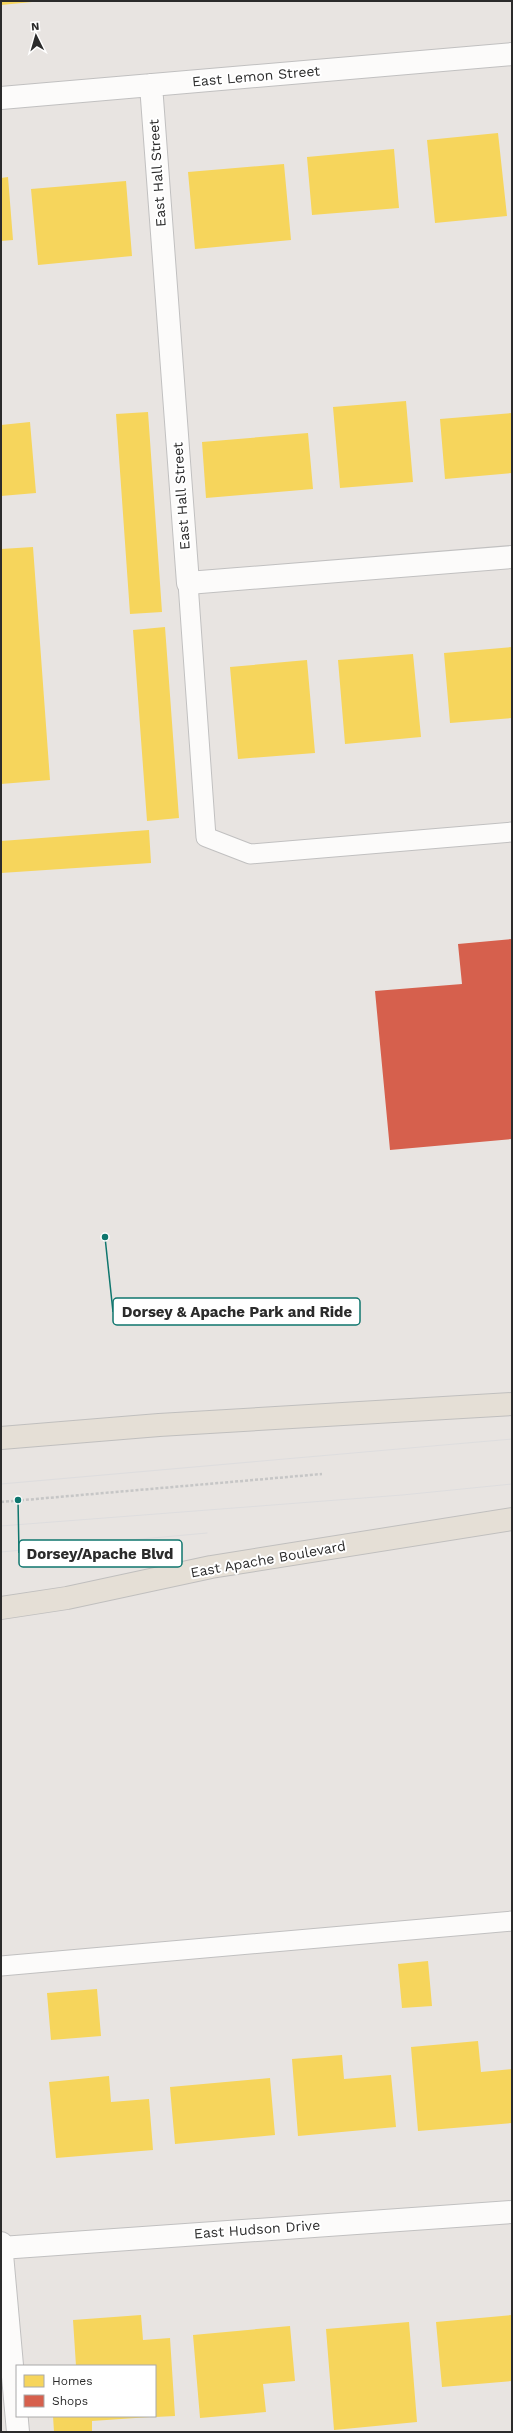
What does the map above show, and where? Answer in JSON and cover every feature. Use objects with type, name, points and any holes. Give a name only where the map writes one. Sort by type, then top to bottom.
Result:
[{"type":"main road","points":[[1,1438],[159,1425],[512,1404]]},
{"type":"main road","name":"East Apache Boulevard","points":[[1,1608],[67,1598],[211,1567],[512,1519]]},
{"type":"street","name":"East Lemon Street","points":[[1,98],[512,54]]},
{"type":"street","name":"East Hall Street","points":[[151,85],[188,583]]},
{"type":"street","points":[[188,583],[512,557]]},
{"type":"street","name":"East Hudson Drive","points":[[1,2248],[512,2212]]},
{"type":"street","points":[[1,2243],[16,2410]]},
{"type":"street","points":[[17,2417],[18,2432]]},
{"type":"lane","points":[[188,583],[206,837],[250,854],[512,832]]},
{"type":"lane","points":[[1,1966],[512,1921]]},
{"type":"path","points":[[1,1502],[322,1474]]},
{"type":"building: Homes","points":[[1,1],[32,1],[32,2],[1,5]]},
{"type":"building: Homes","points":[[498,133],[507,216],[435,223],[427,140]]},
{"type":"building: Homes","points":[[394,149],[399,208],[312,215],[307,157]]},
{"type":"building: Homes","points":[[284,164],[291,240],[195,249],[188,172]]},
{"type":"building: Homes","points":[[8,177],[13,240],[1,241],[1,178]]},
{"type":"building: Homes","points":[[126,181],[132,256],[38,265],[31,189]]},
{"type":"building: Homes","points":[[406,401],[413,482],[340,488],[333,407]]},
{"type":"building: Homes","points":[[148,412],[162,612],[130,614],[116,414]]},
{"type":"building: Homes","points":[[512,413],[512,473],[445,479],[440,419]]},
{"type":"building: Homes","points":[[30,422],[36,493],[1,496],[1,425]]},
{"type":"building: Homes","points":[[308,433],[313,489],[206,498],[202,442]]},
{"type":"building: Homes","points":[[33,547],[50,780],[1,784],[1,549]]},
{"type":"building: Homes","points":[[165,627],[179,818],[147,821],[133,630]]},
{"type":"building: Homes","points":[[512,647],[512,718],[450,723],[444,653]]},
{"type":"building: Homes","points":[[413,654],[421,737],[345,744],[338,660]]},
{"type":"building: Homes","points":[[307,660],[315,753],[238,759],[230,667]]},
{"type":"building: Homes","points":[[149,830],[151,863],[1,873],[1,841]]},
{"type":"building: Homes","points":[[428,1961],[432,2006],[402,2008],[398,1964]]},
{"type":"building: Homes","points":[[97,1989],[101,2036],[51,2040],[47,1993]]},
{"type":"building: Homes","points":[[478,2041],[481,2072],[512,2069],[512,2123],[418,2131],[411,2047]]},
{"type":"building: Homes","points":[[342,2055],[344,2079],[391,2075],[396,2127],[298,2136],[292,2059]]},
{"type":"building: Homes","points":[[109,2076],[111,2102],[149,2099],[153,2150],[56,2158],[49,2082]]},
{"type":"building: Homes","points":[[270,2078],[275,2135],[175,2144],[170,2087]]},
{"type":"building: Homes","points":[[141,2315],[143,2340],[170,2338],[175,2416],[156,2417],[156,2365],[76,2365],[73,2320]]},
{"type":"building: Homes","points":[[512,2315],[512,2381],[442,2387],[436,2322]]},
{"type":"building: Homes","points":[[409,2322],[417,2422],[334,2430],[326,2329]]},
{"type":"building: Homes","points":[[290,2326],[295,2381],[263,2384],[266,2412],[200,2418],[193,2335]]},
{"type":"building: Homes","points":[[53,2417],[150,2417],[92,2421],[92,2432],[54,2432]]},
{"type":"building: Shops","points":[[512,939],[512,1139],[390,1150],[375,991],[462,984],[458,944]]},
{"type":"tram line","points":[[1,1484],[512,1439]]},
{"type":"tram line","points":[[1,1526],[402,1495],[512,1484]]},
{"type":"tram line","points":[[1,1552],[207,1533]]},
{"type":"place","name":"Dorsey & Apache Park and Ride","points":[[105,1237]]},
{"type":"place","name":"Dorsey/Apache Blvd","points":[[18,1500]]}]
